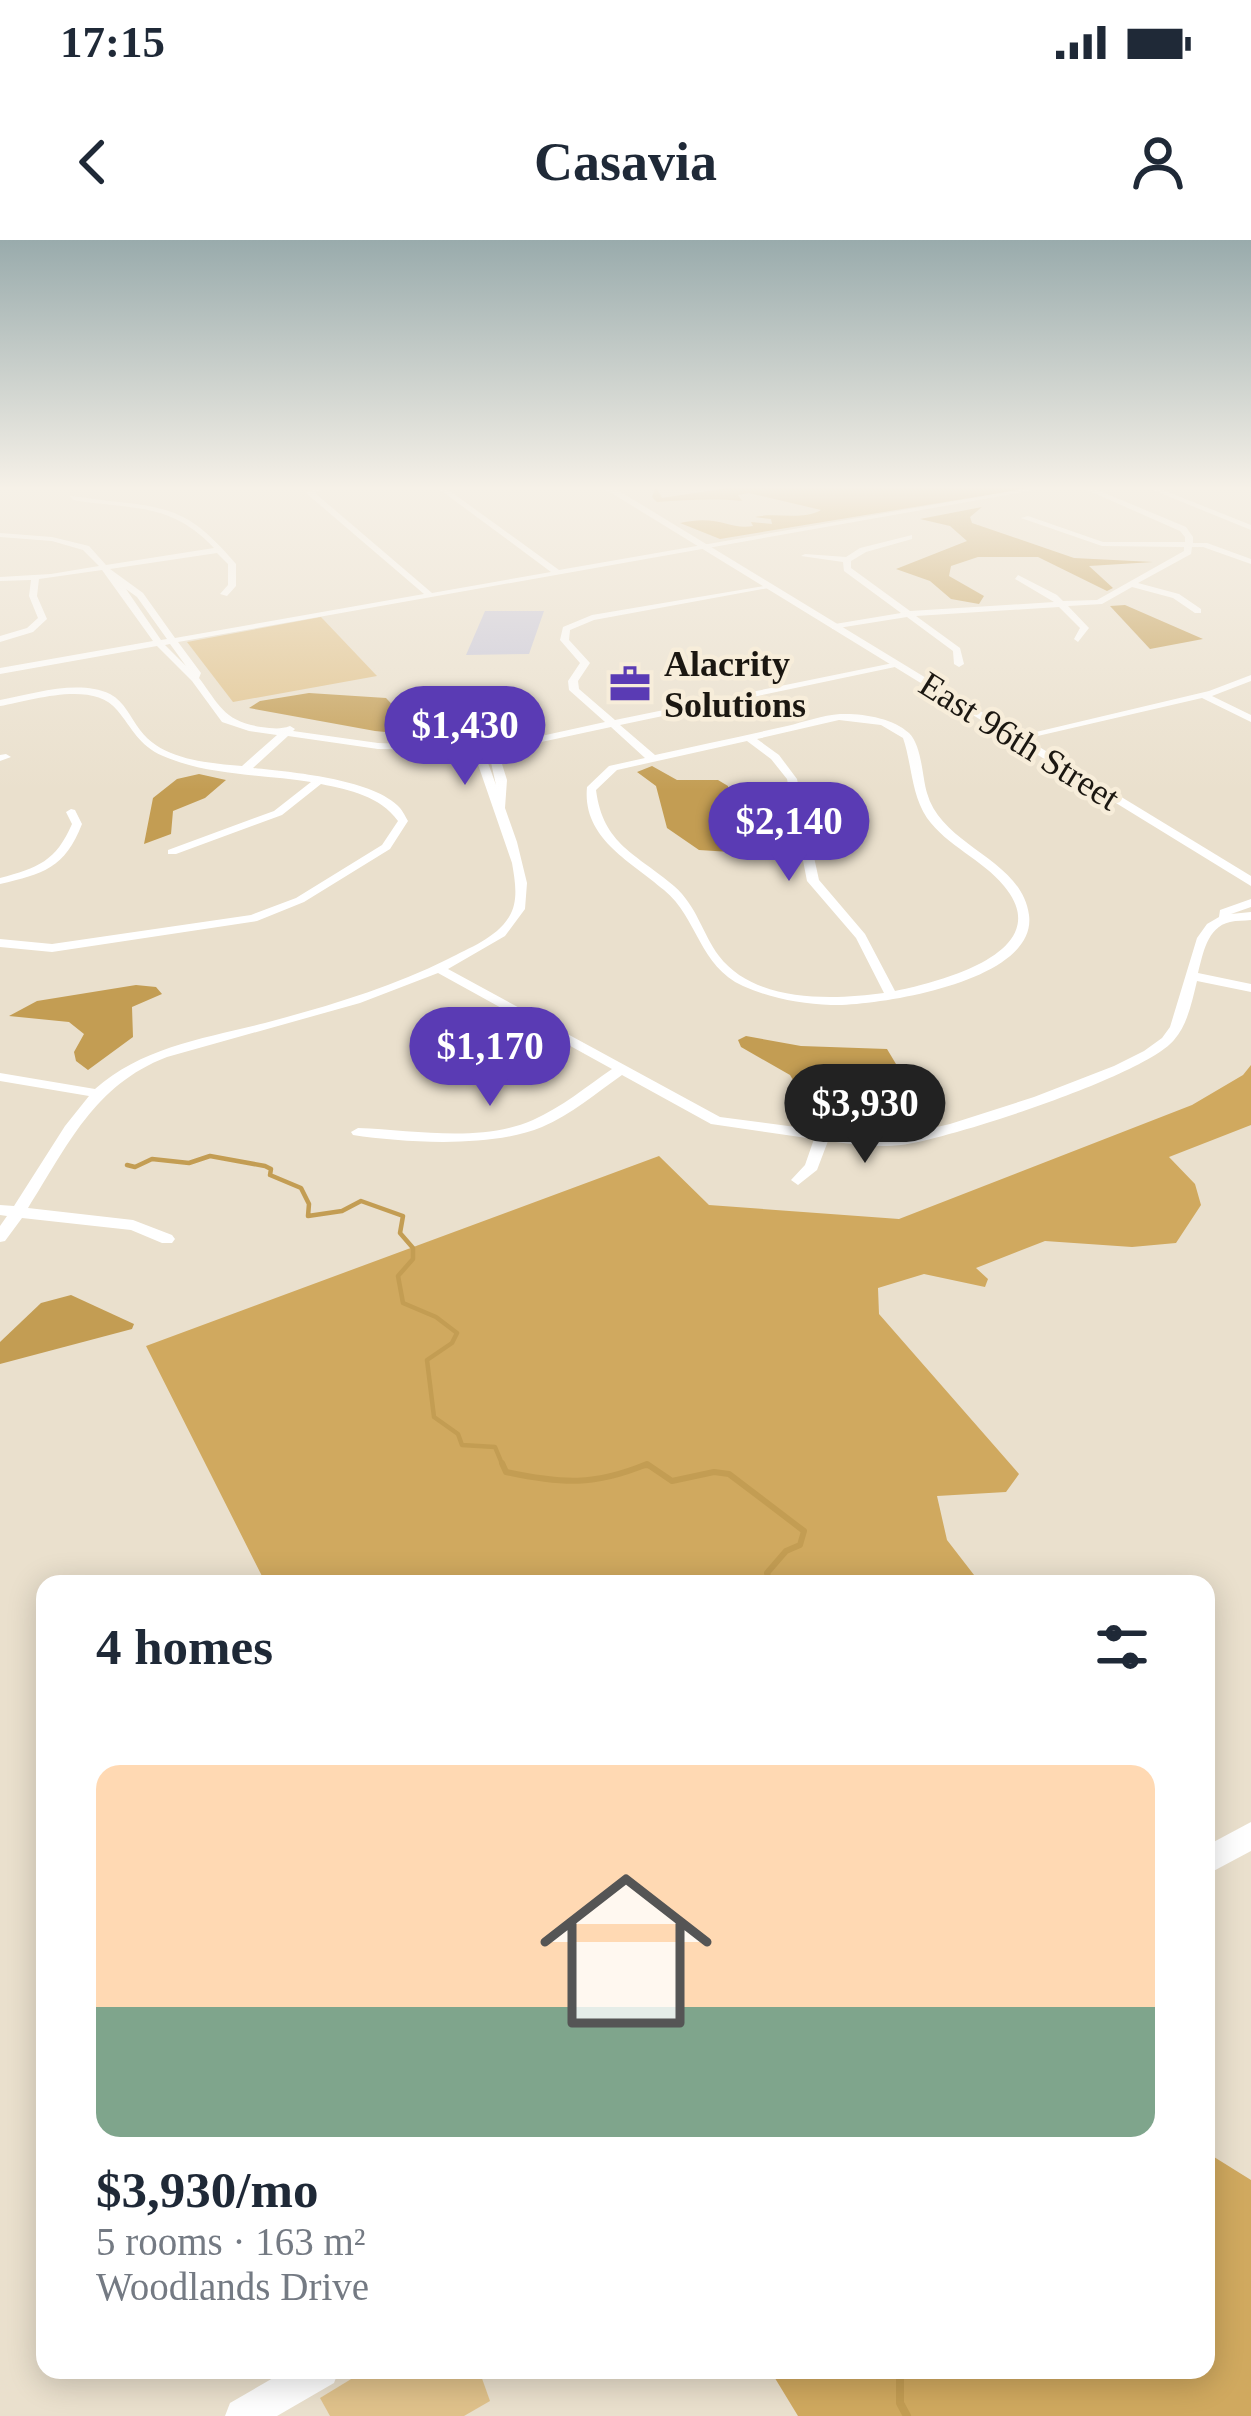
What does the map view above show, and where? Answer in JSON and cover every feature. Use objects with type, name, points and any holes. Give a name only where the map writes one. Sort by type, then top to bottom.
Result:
[{"type":"main road","name":"East 96th Street","points":[[771,588],[1251,882]]},
{"type":"main road","points":[[1215,1856],[1251,1836]]},
{"type":"main road","points":[[243,2416],[306,2379]]},
{"type":"street","points":[[0,639],[30,630],[43,619],[33,588]]},
{"type":"street","points":[[120,588],[178,668],[195,679],[238,726],[379,746],[491,743],[888,660]]},
{"type":"street","points":[[129,588],[140,595],[174,641],[195,679]]},
{"type":"street","points":[[224,594],[230,588]]},
{"type":"street","points":[[421,588],[431,596]]},
{"type":"street","points":[[0,671],[478,588]]},
{"type":"street","points":[[652,758],[574,690],[573,681],[585,663],[564,640],[566,629],[592,618],[753,588]]},
{"type":"street","points":[[870,588],[958,650],[959,664]]},
{"type":"street","points":[[1035,588],[1064,605],[1085,628],[1078,639]]},
{"type":"street","points":[[835,627],[906,614],[1064,605],[1110,598],[1126,588]]},
{"type":"street","points":[[1144,588],[1175,596],[1198,611]]},
{"type":"street","points":[[1021,741],[1251,678]]},
{"type":"street","points":[[0,703],[61,692],[100,694],[116,701],[138,734],[156,748],[190,762],[383,796],[398,808],[403,823],[386,847],[301,900],[253,918],[52,948],[0,944]]},
{"type":"street","points":[[1204,694],[1251,719]]},
{"type":"street","points":[[839,717],[865,718],[897,728],[909,739],[931,816],[1019,900],[1023,927],[1009,950],[991,964],[943,985],[892,997],[780,994],[748,984],[713,961],[680,897],[616,850],[597,821],[591,799],[595,782],[613,768],[747,736],[839,717]]},
{"type":"street","points":[[243,770],[287,731]]},
{"type":"street","points":[[747,736],[775,757],[792,779],[813,881],[861,937],[892,997]]},
{"type":"street","points":[[491,743],[502,779],[500,807]]},
{"type":"street","points":[[0,1237],[99,1094],[120,1075],[156,1057],[374,998],[495,938],[519,909],[521,889],[500,807],[476,745]]},
{"type":"street","points":[[172,852],[278,813],[317,782]]},
{"type":"street","points":[[0,881],[45,868],[61,857],[77,824],[71,812]]},
{"type":"street","points":[[1225,919],[1224,913],[1251,903]]},
{"type":"street","points":[[440,969],[716,1121],[822,1136],[912,1139],[1128,1067],[1172,1037],[1185,1015],[1203,937],[1225,919],[1251,916]]},
{"type":"street","points":[[1193,976],[1251,988]]},
{"type":"street","points":[[358,1132],[488,1134],[519,1129],[545,1119],[620,1070]]},
{"type":"street","points":[[0,1077],[99,1094]]},
{"type":"street","points":[[798,1180],[812,1168],[822,1136]]},
{"type":"street","points":[[0,1210],[133,1226],[167,1239]]},
{"type":"shaded area","points":[[938,588],[969,588],[984,596],[979,604],[951,599]]},
{"type":"shaded area","points":[[1125,605],[1203,639],[1150,649],[1110,606]]},
{"type":"shaded area","points":[[321,617],[377,676],[233,702],[187,642]]},
{"type":"shaded area","points":[[309,693],[386,698],[413,727],[396,733],[375,731],[249,708],[260,701]]},
{"type":"shaded area","points":[[652,766],[677,780],[718,780],[728,786],[735,846],[731,852],[699,850],[667,828],[656,786],[637,772]]},
{"type":"shaded area","points":[[199,774],[226,780],[205,798],[173,811],[171,834],[144,844],[153,798],[177,779]]},
{"type":"shaded area","points":[[136,985],[156,987],[162,994],[132,1007],[133,1037],[88,1070],[76,1061],[74,1052],[84,1034],[69,1022],[9,1016],[37,1001]]},
{"type":"shaded area","points":[[746,1036],[801,1046],[887,1049],[896,1064],[893,1070],[856,1086],[847,1108],[813,1109],[790,1075],[741,1047],[738,1040]]},
{"type":"shaded area","points":[[1251,1065],[1251,1125],[1169,1157],[1195,1184],[1201,1205],[1176,1243],[1132,1247],[1045,1241],[976,1268],[988,1279],[985,1287],[924,1274],[878,1288],[879,1314],[1019,1474],[1006,1492],[937,1496],[947,1540],[974,1575],[261,1575],[146,1346],[659,1156],[709,1205],[899,1219],[1192,1105],[1243,1075]]},
{"type":"shaded area","points":[[71,1295],[134,1324],[132,1329],[0,1364],[0,1342],[41,1303]]},
{"type":"shaded area","points":[[1215,2158],[1251,2180],[1251,2416],[798,2416],[775,2379],[1215,2379]]},
{"type":"shaded area","points":[[351,2379],[482,2379],[490,2401],[464,2416],[330,2416],[320,2398]]},
{"type":"building","points":[[485,611],[544,611],[529,654],[466,655]]},
{"type":"waterway","points":[[127,1165],[135,1167],[152,1159],[189,1163],[210,1156],[265,1166],[271,1169],[270,1175],[301,1188],[309,1204],[308,1216],[342,1211],[361,1201],[403,1216],[400,1233],[413,1248],[413,1259],[398,1276],[403,1303],[436,1317],[457,1333],[452,1343],[427,1360],[434,1417],[458,1434],[462,1445],[495,1447],[503,1466]]},
{"type":"waterway","points":[[502,1463],[506,1472],[561,1481],[650,1466]]},
{"type":"waterway","points":[[642,1466],[650,1466]]},
{"type":"waterway","points":[[650,1466],[672,1481],[714,1472],[729,1474],[804,1531],[800,1545],[786,1551],[768,1575]]},
{"type":"waterway","points":[[900,2379],[900,2403],[907,2416]]},
{"type":"place","name":"Alacrity Solutions","points":[[630,684]]}]
